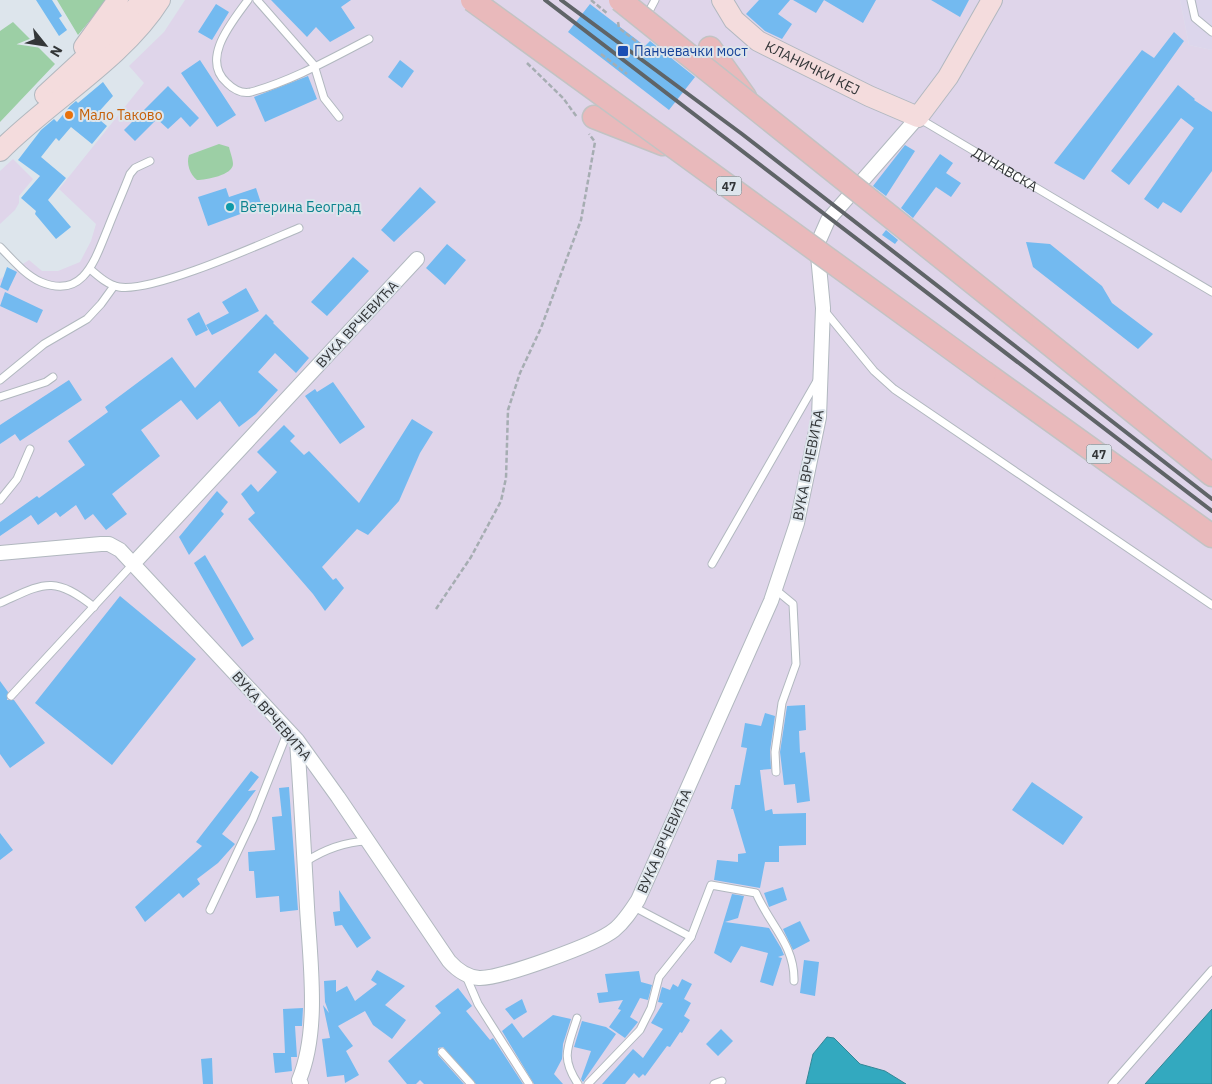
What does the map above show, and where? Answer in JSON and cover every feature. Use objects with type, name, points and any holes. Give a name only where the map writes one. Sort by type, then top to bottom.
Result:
[{"type":"main road","points":[[66,74],[118,0]]},
{"type":"main road","points":[[21,130],[42,99],[66,74],[123,23],[142,0]]},
{"type":"main road","points":[[0,151],[21,130],[116,51],[139,29],[160,0]]},
{"type":"main road","name":"47","points":[[472,0],[1212,536]]},
{"type":"main road","name":"КЛАНИЧКИ КЕЈ","points":[[722,0],[734,20],[758,40],[869,96],[918,117]]},
{"type":"main road","points":[[918,117],[948,77],[992,0]]},
{"type":"main road","points":[[624,8],[748,102],[1212,475]]},
{"type":"main road","points":[[710,48],[748,102]]},
{"type":"main road","points":[[586,121],[681,151]]},
{"type":"street","name":"ВУКА ВРЧЕВИЋА","points":[[0,554],[108,544],[120,550],[293,736],[368,840],[450,961],[465,973],[478,978],[498,976],[592,942],[613,931],[634,907],[776,590],[795,531],[819,418],[823,308],[817,245],[822,231],[828,220],[918,117]]},
{"type":"street","name":"ВУКА ВРЧЕВИЋА","points":[[133,564],[417,259]]},
{"type":"street","points":[[293,736],[305,862],[310,958],[310,1026],[306,1063],[298,1083]]},
{"type":"lane","points":[[248,0],[220,43],[216,63],[221,78],[239,91],[249,92],[339,55],[369,39]]},
{"type":"lane","points":[[257,0],[314,65],[324,98],[339,117]]},
{"type":"lane","points":[[640,25],[652,10],[655,0]]},
{"type":"lane","points":[[1191,0],[1194,18],[1212,32]]},
{"type":"lane","points":[[624,8],[651,35]]},
{"type":"lane","name":"ДУНАВСКА","points":[[918,117],[1212,292]]},
{"type":"lane","points":[[0,247],[30,275],[55,286],[62,287],[74,284],[90,269],[130,174],[135,168],[150,161]]},
{"type":"lane","points":[[90,269],[114,286],[124,288],[148,285],[226,258],[299,228]]},
{"type":"lane","points":[[0,380],[44,344],[87,318],[101,304],[114,286]]},
{"type":"lane","points":[[823,308],[874,371],[894,389],[1212,605]]},
{"type":"lane","points":[[712,564],[822,372]]},
{"type":"lane","points":[[0,397],[46,382],[53,377]]},
{"type":"lane","points":[[0,500],[17,479],[30,448]]},
{"type":"lane","points":[[11,696],[133,564]]},
{"type":"lane","points":[[0,603],[42,585],[53,584],[78,594],[94,607]]},
{"type":"lane","points":[[776,590],[793,604],[796,664],[782,703],[774,752],[776,772]]},
{"type":"lane","points":[[210,910],[293,736]]},
{"type":"lane","points":[[305,862],[321,851],[338,845],[368,840]]},
{"type":"lane","points":[[588,1084],[640,1030],[651,1008],[659,977],[691,937],[711,885],[756,893],[763,910],[774,923],[793,960],[794,981]]},
{"type":"lane","points":[[634,907],[691,937]]},
{"type":"lane","points":[[1112,1084],[1212,970]]},
{"type":"lane","points":[[465,973],[478,1004],[529,1084]]},
{"type":"lane","points":[[577,1018],[566,1060],[569,1070],[578,1084]]},
{"type":"lane","points":[[442,1052],[471,1084]]},
{"type":"lane","points":[[714,1084],[722,1081]]},
{"type":"path","points":[[619,28],[646,49]]},
{"type":"path","points":[[601,54],[627,74]]},
{"type":"path","points":[[436,609],[471,557],[501,501],[506,478],[508,410],[520,373],[541,328],[581,220],[595,142],[586,121],[521,57]]},
{"type":"shaded area","points":[[185,0],[1180,0],[1189,45],[1212,50],[1212,1009],[1145,1084],[906,1084],[885,1071],[860,1064],[834,1038],[813,1054],[806,1084],[0,1084],[0,279],[29,260],[42,271],[58,271],[80,262],[91,241],[96,224],[59,189],[144,83],[129,66],[164,32]]},
{"type":"shaded area","points":[[1180,0],[1212,0],[1212,50],[1189,45]]},
{"type":"shaded area","points":[[13,159],[33,179],[19,196],[19,203],[15,210],[0,224],[0,171]]},
{"type":"green space","points":[[57,0],[107,0],[78,35]]},
{"type":"green space","points":[[13,22],[55,64],[0,122],[0,31]]},
{"type":"green space","points":[[219,144],[229,147],[233,162],[232,168],[224,174],[197,180],[189,169],[189,155]]},
{"type":"water","points":[[1212,1009],[1212,1084],[1145,1084]]},
{"type":"water","points":[[827,1037],[834,1038],[860,1064],[885,1071],[906,1084],[806,1084],[813,1054]]},
{"type":"building","points":[[36,0],[52,0],[62,16],[59,18],[67,30],[59,36]]},
{"type":"building","points":[[271,0],[351,0],[341,7],[355,28],[330,42],[316,27],[307,37]]},
{"type":"building","points":[[759,0],[790,0],[778,14],[792,24],[782,39],[765,31],[746,14]]},
{"type":"building","points":[[793,0],[824,0],[816,13]]},
{"type":"building","points":[[824,0],[876,0],[863,23]]},
{"type":"building","points":[[931,0],[969,0],[960,17]]},
{"type":"building","points":[[216,4],[229,12],[212,40],[198,32]]},
{"type":"building","points":[[590,4],[645,46],[650,41],[695,77],[669,110],[568,32]]},
{"type":"building","points":[[1174,32],[1184,41],[1084,180],[1054,163],[1142,50],[1154,58]]},
{"type":"building","points":[[200,60],[236,115],[217,127],[181,73]]},
{"type":"building","points":[[400,60],[414,71],[402,88],[388,77]]},
{"type":"building","points":[[308,76],[317,99],[265,122],[254,97]]},
{"type":"building","points":[[103,82],[113,96],[95,116],[107,126],[92,144],[71,127],[59,141],[56,138],[41,157],[66,178],[48,200],[71,227],[56,239],[35,214],[36,211],[21,198],[40,176],[18,160],[41,130],[54,119],[57,122],[70,106],[76,101],[78,103]]},
{"type":"building","points":[[1178,85],[1194,100],[1212,112],[1212,171],[1181,213],[1163,202],[1158,209],[1144,199],[1194,128],[1181,118],[1129,185],[1111,171]]},
{"type":"building","points":[[168,86],[199,118],[190,127],[181,117],[168,129],[157,119],[135,141],[124,130]]},
{"type":"building","points":[[905,145],[915,151],[886,196],[873,186]]},
{"type":"building","points":[[940,154],[953,163],[946,173],[961,183],[951,197],[936,187],[913,218],[901,208]]},
{"type":"building","points":[[420,187],[436,202],[394,242],[381,230]]},
{"type":"building","name":"Ветерина Београд","points":[[226,188],[229,197],[256,188],[262,206],[208,226],[198,197]]},
{"type":"building","points":[[886,230],[898,240],[895,244],[882,235]]},
{"type":"building","points":[[1026,242],[1050,244],[1102,286],[1112,303],[1153,334],[1138,349],[1033,267]]},
{"type":"building","points":[[447,244],[466,260],[445,285],[426,268]]},
{"type":"building","points":[[353,257],[369,271],[327,316],[311,302]]},
{"type":"building","points":[[7,267],[17,272],[8,291],[0,287]]},
{"type":"building","points":[[246,288],[259,311],[212,335],[206,325],[229,313],[222,302]]},
{"type":"building","points":[[5,292],[43,310],[37,323],[0,306]]},
{"type":"building","points":[[199,312],[208,330],[196,336],[187,319]]},
{"type":"building","points":[[266,314],[309,358],[296,373],[275,353],[258,372],[278,390],[256,414],[239,427],[220,401],[197,420],[181,400],[141,430],[160,456],[112,494],[127,514],[106,530],[93,514],[85,520],[76,505],[60,517],[56,512],[38,525],[31,515],[0,536],[0,522],[37,496],[39,498],[85,465],[68,441],[108,412],[105,407],[172,357],[195,388]]},
{"type":"building","points":[[69,380],[82,400],[20,441],[15,434],[0,444],[0,425]]},
{"type":"building","points":[[333,382],[365,427],[340,444],[305,396],[315,389],[317,392]]},
{"type":"building","points":[[412,419],[433,432],[420,453],[399,501],[368,535],[357,529],[322,567],[333,580],[336,578],[344,588],[325,611],[313,594],[248,519],[255,513],[241,494],[251,484],[258,492],[277,472],[257,452],[284,425],[295,436],[290,441],[304,455],[309,451],[359,503]]},
{"type":"building","points":[[217,491],[228,502],[221,511],[224,514],[189,555],[179,537]]},
{"type":"building","points":[[205,555],[254,639],[242,647],[194,563]]},
{"type":"building","points":[[120,596],[196,659],[112,765],[35,703]]},
{"type":"building","points":[[0,681],[8,692],[7,700],[14,700],[45,743],[10,768],[0,754]]},
{"type":"building","points":[[805,705],[806,730],[799,731],[800,753],[805,752],[810,801],[797,803],[795,784],[784,785],[780,752],[787,706]]},
{"type":"building","points":[[765,713],[775,716],[770,751],[771,769],[760,770],[765,811],[772,809],[773,814],[806,813],[806,845],[779,846],[779,862],[765,862],[760,888],[714,880],[717,860],[738,862],[738,854],[746,853],[733,809],[731,809],[735,785],[740,785],[747,748],[741,747],[745,723],[761,726]]},
{"type":"building","points":[[251,771],[259,777],[248,791],[256,790],[222,834],[235,844],[218,863],[197,879],[200,884],[183,898],[179,893],[145,922],[135,907],[202,846],[196,842]]},
{"type":"building","points":[[1032,782],[1083,817],[1063,845],[1012,810]]},
{"type":"building","points":[[289,787],[298,910],[280,912],[279,896],[256,898],[254,871],[249,871],[248,852],[275,850],[272,817],[282,816],[279,788]]},
{"type":"building","points":[[0,833],[13,850],[0,860]]},
{"type":"building","points":[[783,887],[787,900],[769,907],[764,893]]},
{"type":"building","points":[[339,890],[371,938],[357,948],[342,925],[335,926],[333,912],[340,911]]},
{"type":"building","points":[[732,894],[744,896],[738,918],[725,922],[769,928],[781,948],[784,955],[778,957],[782,958],[773,986],[760,982],[768,953],[741,946],[731,963],[714,953]]},
{"type":"building","points":[[800,921],[810,941],[793,950],[783,929]]},
{"type":"building","points":[[804,960],[819,962],[815,996],[800,993]]},
{"type":"building","points":[[377,970],[405,986],[385,1005],[406,1020],[392,1039],[373,1025],[365,1011],[338,1026],[353,1046],[346,1051],[359,1075],[345,1083],[344,1075],[327,1077],[322,1039],[330,1038],[323,1005],[329,1013],[325,1002],[324,981],[336,980],[336,992],[347,986],[355,1001],[377,984],[371,980]]},
{"type":"building","points":[[639,971],[641,982],[652,985],[648,1000],[640,998],[630,1017],[638,1022],[625,1038],[609,1027],[621,1010],[618,1009],[623,1000],[599,1003],[597,993],[608,992],[605,974]]},
{"type":"building","points":[[682,979],[692,984],[684,999],[691,1003],[684,1016],[690,1020],[682,1033],[680,1032],[670,1047],[667,1046],[645,1076],[643,1074],[639,1078],[634,1073],[625,1084],[602,1084],[633,1049],[643,1058],[663,1029],[651,1023],[663,1003],[658,1002],[662,987],[670,990],[673,984],[678,987]]},
{"type":"building","points":[[458,988],[472,1006],[466,1011],[490,1040],[493,1038],[523,1084],[476,1084],[443,1047],[438,1048],[438,1055],[464,1084],[424,1084],[420,1080],[416,1084],[407,1084],[388,1061],[441,1013],[435,1006]]},
{"type":"building","points":[[522,999],[527,1012],[514,1020],[505,1009]]},
{"type":"building","points":[[303,1008],[302,1026],[295,1026],[297,1057],[291,1057],[292,1071],[275,1073],[273,1053],[285,1053],[283,1009]]},
{"type":"building","points":[[553,1015],[571,1019],[563,1044],[562,1059],[554,1074],[563,1084],[534,1084],[502,1031],[512,1023],[523,1038]]},
{"type":"building","points":[[582,1021],[606,1027],[616,1034],[583,1082],[581,1079],[591,1051],[574,1047]]},
{"type":"building","points":[[721,1029],[733,1041],[718,1056],[706,1044]]},
{"type":"building","points":[[212,1058],[213,1084],[203,1084],[201,1059]]},
{"type":"railway","points":[[545,0],[1212,511]]},
{"type":"railway","points":[[561,0],[742,134],[1212,499]]},
{"type":"place","name":"Панчевачки мост","points":[[623,51]]},
{"type":"place","name":"Мало Таково","points":[[69,115]]},
{"type":"place","name":"Ветерина Београд","points":[[230,207]]}]
